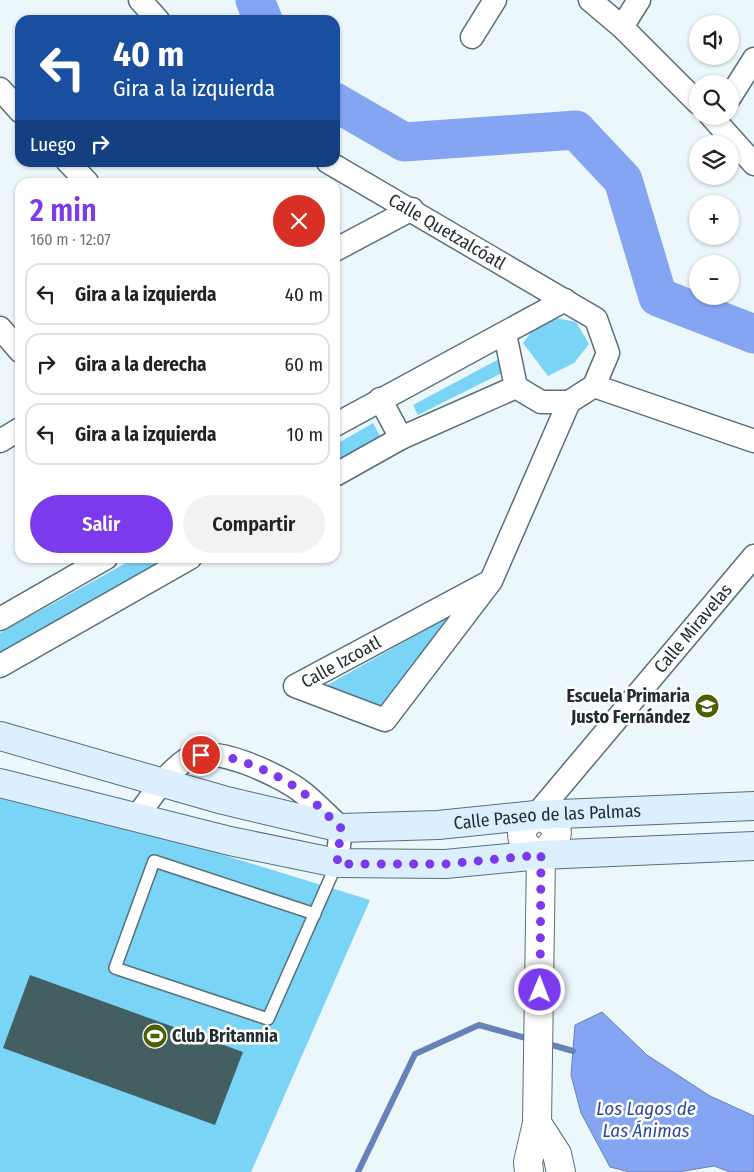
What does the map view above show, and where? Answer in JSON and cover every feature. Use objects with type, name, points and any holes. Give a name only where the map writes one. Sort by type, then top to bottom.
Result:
[{"type":"main road","name":"Calle Paseo de las Palmas","points":[[0,736],[223,800],[341,828],[438,825],[536,815],[754,806]]},
{"type":"main road","name":"Calle Paseo de las Palmas","points":[[0,783],[230,841],[337,864],[445,864],[541,855],[754,846]]},
{"type":"street","points":[[140,0],[154,15]]},
{"type":"street","points":[[472,37],[495,0]]},
{"type":"street","points":[[590,0],[622,27],[689,94]]},
{"type":"street","points":[[622,27],[640,0]]},
{"type":"street","points":[[739,83],[754,59]]},
{"type":"street","points":[[0,89],[15,105]]},
{"type":"street","points":[[721,125],[754,164]]},
{"type":"street","points":[[73,167],[83,178]]},
{"type":"street","name":"Calle Quetzalcóatl","points":[[337,167],[565,300]]},
{"type":"street","points":[[340,247],[412,210]]},
{"type":"street","points":[[340,422],[565,300],[596,319],[608,353],[594,386],[569,402],[540,402],[516,387],[505,334]]},
{"type":"street","points":[[0,328],[15,345]]},
{"type":"street","points":[[594,386],[754,441]]},
{"type":"street","points":[[340,472],[401,438],[516,387]]},
{"type":"street","points":[[380,399],[401,438]]},
{"type":"street","name":"Calle Izcoatl","points":[[491,581],[295,686],[385,720],[491,581],[569,402]]},
{"type":"street","points":[[0,441],[15,432]]},
{"type":"street","name":"Calle Miravelas","points":[[536,815],[754,556]]},
{"type":"street","points":[[0,619],[97,563]]},
{"type":"street","points":[[0,666],[181,563]]},
{"type":"street","points":[[136,818],[162,783],[190,757],[213,753],[242,760],[300,791],[341,828],[337,864]]},
{"type":"street","points":[[536,815],[522,828],[521,840],[527,850],[541,855]]},
{"type":"street","name":"Calle Paseo de las Palmas","points":[[529,1172],[528,1162],[537,1123],[541,855]]},
{"type":"street","points":[[537,1123],[557,1154],[562,1172]]},
{"type":"lane","points":[[315,914],[154,861],[115,968],[268,1019],[315,914],[337,864]]},
{"type":"shaded area","points":[[556,318],[576,322],[589,344],[574,363],[548,376],[523,343],[537,324]]},
{"type":"shaded area","points":[[499,359],[504,372],[418,415],[413,405]]},
{"type":"shaded area","points":[[373,423],[381,438],[340,461],[340,442]]},
{"type":"shaded area","points":[[126,563],[159,563],[0,652],[0,633]]},
{"type":"shaded area","points":[[454,614],[378,711],[322,688]]},
{"type":"shaded area","name":"Club Britannia","points":[[0,786],[370,900],[251,1172],[0,1172]]},
{"type":"water","name":"Los Lagos de Las Ánimas","points":[[602,1012],[647,1055],[710,1096],[754,1116],[754,1172],[730,1172],[714,1166],[678,1172],[630,1172],[610,1167],[581,1113],[571,1075],[575,1025]]},
{"type":"building","points":[[30,975],[243,1052],[215,1125],[3,1048]]},
{"type":"waterway","points":[[255,0],[261,15]]},
{"type":"waterway","points":[[340,105],[404,142],[576,130],[623,180],[658,297],[754,334]]},
{"type":"waterway","points":[[358,1172],[415,1054],[479,1025],[533,1040]]},
{"type":"waterway","points":[[545,1043],[573,1051]]},
{"type":"place","name":"Escuela Primaria Justo Fernández","points":[[707,706]]},
{"type":"place","name":"Club Britannia","points":[[155,1036]]},
{"type":"route","points":[[201,755],[213,753],[242,760],[300,791],[341,828],[337,864],[445,864],[541,855],[540,990]]}]
